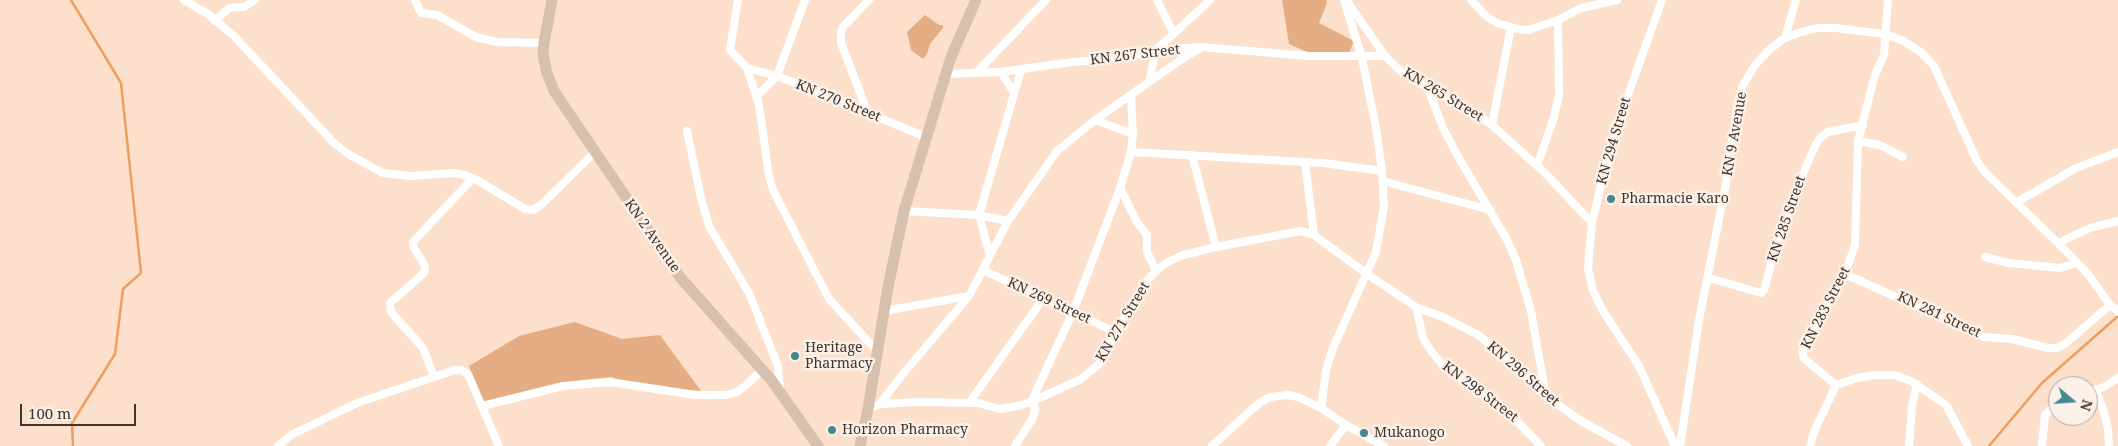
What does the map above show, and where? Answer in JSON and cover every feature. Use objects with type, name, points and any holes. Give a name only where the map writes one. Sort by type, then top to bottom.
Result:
[{"type":"main road","name":"KN 2 Avenue","points":[[552,0],[543,55],[554,91],[680,277],[780,391],[807,433],[818,446]]},
{"type":"main road","points":[[860,446],[868,409],[876,350],[904,211],[951,57],[976,0]]},
{"type":"street","points":[[184,0],[208,14],[215,22],[235,36],[332,142],[348,154],[383,173],[411,176],[453,174],[472,178],[518,206],[532,210],[541,205],[595,152]]},
{"type":"street","points":[[215,22],[229,8],[244,7],[255,0]]},
{"type":"street","points":[[415,0],[421,13],[437,14],[476,37],[498,42],[544,43]]},
{"type":"street","points":[[738,0],[730,50],[747,68],[756,96],[773,190],[829,299],[876,350]]},
{"type":"street","points":[[756,96],[777,76],[806,0]]},
{"type":"street","points":[[868,113],[841,43],[841,32],[843,27],[869,0]]},
{"type":"street","points":[[976,73],[1046,0]]},
{"type":"street","points":[[1157,0],[1173,32]]},
{"type":"street","points":[[1149,82],[1156,50],[1173,32],[1210,0]]},
{"type":"street","points":[[1321,408],[1326,370],[1332,348],[1376,252],[1382,229],[1384,206],[1383,181],[1376,128],[1362,58],[1346,0]]},
{"type":"street","name":"KN 265 Street","points":[[1346,0],[1385,56],[1409,77],[1478,115],[1492,125],[1537,166],[1592,223]]},
{"type":"street","points":[[1471,0],[1486,16],[1497,23],[1511,28],[1528,30],[1558,20],[1581,8],[1617,0]]},
{"type":"street","name":"KN 294 Street","points":[[1662,0],[1623,109],[1604,172],[1592,223],[1588,268],[1592,291],[1639,366],[1675,446]]},
{"type":"street","points":[[1785,38],[1796,0]]},
{"type":"street","name":"KN 283 Street","points":[[1836,386],[1806,360],[1803,356],[1803,350],[1816,323],[1845,274],[1855,245],[1858,141],[1876,75],[1884,54],[1888,0]]},
{"type":"street","points":[[1537,166],[1553,120],[1559,95],[1558,20]]},
{"type":"street","points":[[1492,125],[1511,28]]},
{"type":"street","name":"KN 9 Avenue","points":[[1680,446],[1699,320],[1709,278],[1726,184],[1737,107],[1742,87],[1755,65],[1770,49],[1785,38],[1816,28],[1836,28],[1884,34],[1902,40],[1922,53],[1934,66],[1977,161],[1985,172],[2077,262],[2110,305],[2118,311]]},
{"type":"street","points":[[880,404],[969,296],[1008,221],[1057,151],[1095,120],[1202,47]]},
{"type":"street","name":"KN 267 Street","points":[[946,74],[1021,70],[1123,58],[1156,50],[1202,47],[1309,56],[1362,58],[1385,56]]},
{"type":"street","name":"KN 270 Street","points":[[747,68],[777,76],[921,135],[925,142]]},
{"type":"street","points":[[990,256],[979,215],[1021,70]]},
{"type":"street","points":[[1001,72],[1014,93]]},
{"type":"street","points":[[1428,88],[1443,128],[1516,260],[1531,311],[1546,396]]},
{"type":"street","points":[[1016,446],[1033,418],[1034,404],[1030,402],[1073,312],[1120,188],[1131,152],[1133,134],[1131,95]]},
{"type":"street","points":[[1095,120],[1133,134]]},
{"type":"street","name":"KN 285 Street","points":[[1709,278],[1761,293],[1764,290],[1778,238],[1818,141],[1828,132],[1863,125]]},
{"type":"street","points":[[687,131],[701,198],[710,226],[714,236],[739,275],[752,302],[778,366],[780,391]]},
{"type":"street","points":[[1858,141],[1880,145],[1902,157]]},
{"type":"street","points":[[1131,152],[1305,162],[1382,172]]},
{"type":"street","points":[[2017,202],[2076,168],[2118,152]]},
{"type":"street","points":[[1192,155],[1216,247]]},
{"type":"street","points":[[1305,162],[1314,235],[1416,307]]},
{"type":"street","points":[[434,377],[423,348],[391,312],[390,303],[424,273],[425,266],[414,248],[414,242],[472,178]]},
{"type":"street","points":[[1383,181],[1490,210]]},
{"type":"street","points":[[1120,188],[1138,224],[1149,238],[1147,252],[1156,271]]},
{"type":"street","points":[[904,211],[979,215],[1008,221]]},
{"type":"street","points":[[2058,243],[2090,228],[2118,221]]},
{"type":"street","name":"KN 271 Street","points":[[868,409],[880,404],[916,402],[978,403],[1000,409],[1030,402],[1088,374],[1099,364],[1115,332],[1144,284],[1166,263],[1183,255],[1216,247],[1301,231],[1314,235]]},
{"type":"street","points":[[1985,257],[2009,263],[2060,268],[2077,262]]},
{"type":"street","name":"KN 269 Street","points":[[983,270],[1115,332]]},
{"type":"street","name":"KN 281 Street","points":[[1845,274],[1984,337],[2012,338],[2048,348],[2057,348],[2066,343],[2110,305]]},
{"type":"street","points":[[884,311],[969,296]]},
{"type":"street","points":[[969,403],[1043,298]]},
{"type":"street","name":"KN 296 Street","points":[[1416,307],[1443,317],[1478,335],[1500,352],[1546,396],[1581,422],[1627,446]]},
{"type":"street","name":"KN 298 Street","points":[[1416,307],[1423,338],[1443,365],[1508,412],[1541,446]]},
{"type":"street","points":[[278,446],[290,435],[357,403],[455,370],[461,370],[468,374],[499,446]]},
{"type":"street","points":[[482,406],[563,386],[610,382],[695,395],[726,395],[737,392],[762,370]]},
{"type":"street","points":[[1810,446],[1814,432],[1836,386],[1857,378],[1876,375],[1894,375],[1917,384],[1946,405],[1968,446]]},
{"type":"street","points":[[2098,390],[2104,388],[2118,378]]},
{"type":"street","points":[[1909,446],[1912,406],[1917,384]]},
{"type":"street","points":[[1212,446],[1246,413],[1270,397],[1288,395],[1298,397],[1321,408],[1384,446]]},
{"type":"street","points":[[2098,400],[2103,408],[2108,428],[2109,446]]},
{"type":"street","points":[[2042,446],[2045,415],[2048,412]]},
{"type":"street","points":[[1330,446],[1346,424]]},
{"type":"shaded area","points":[[1282,0],[1326,0],[1327,3],[1319,23],[1354,41],[1349,53],[1307,52],[1289,44]]},
{"type":"shaded area","points":[[925,15],[939,25],[943,25],[943,28],[930,44],[927,54],[923,59],[911,50],[907,32]]},
{"type":"shaded area","points":[[575,322],[622,339],[660,335],[701,391],[633,385],[611,377],[581,380],[482,402],[469,366],[519,336]]},
{"type":"waterway","points":[[71,0],[121,83],[141,273],[123,289],[115,354],[72,423],[73,446]]},
{"type":"waterway","points":[[1989,446],[2042,383],[2117,317]]},
{"type":"place","name":"Pharmacie Karo","points":[[1611,199]]},
{"type":"place","name":"Heritage Pharmacy","points":[[795,356]]},
{"type":"place","name":"Horizon Pharmacy","points":[[832,430]]},
{"type":"place","name":"Mukanogo","points":[[1364,433]]}]
